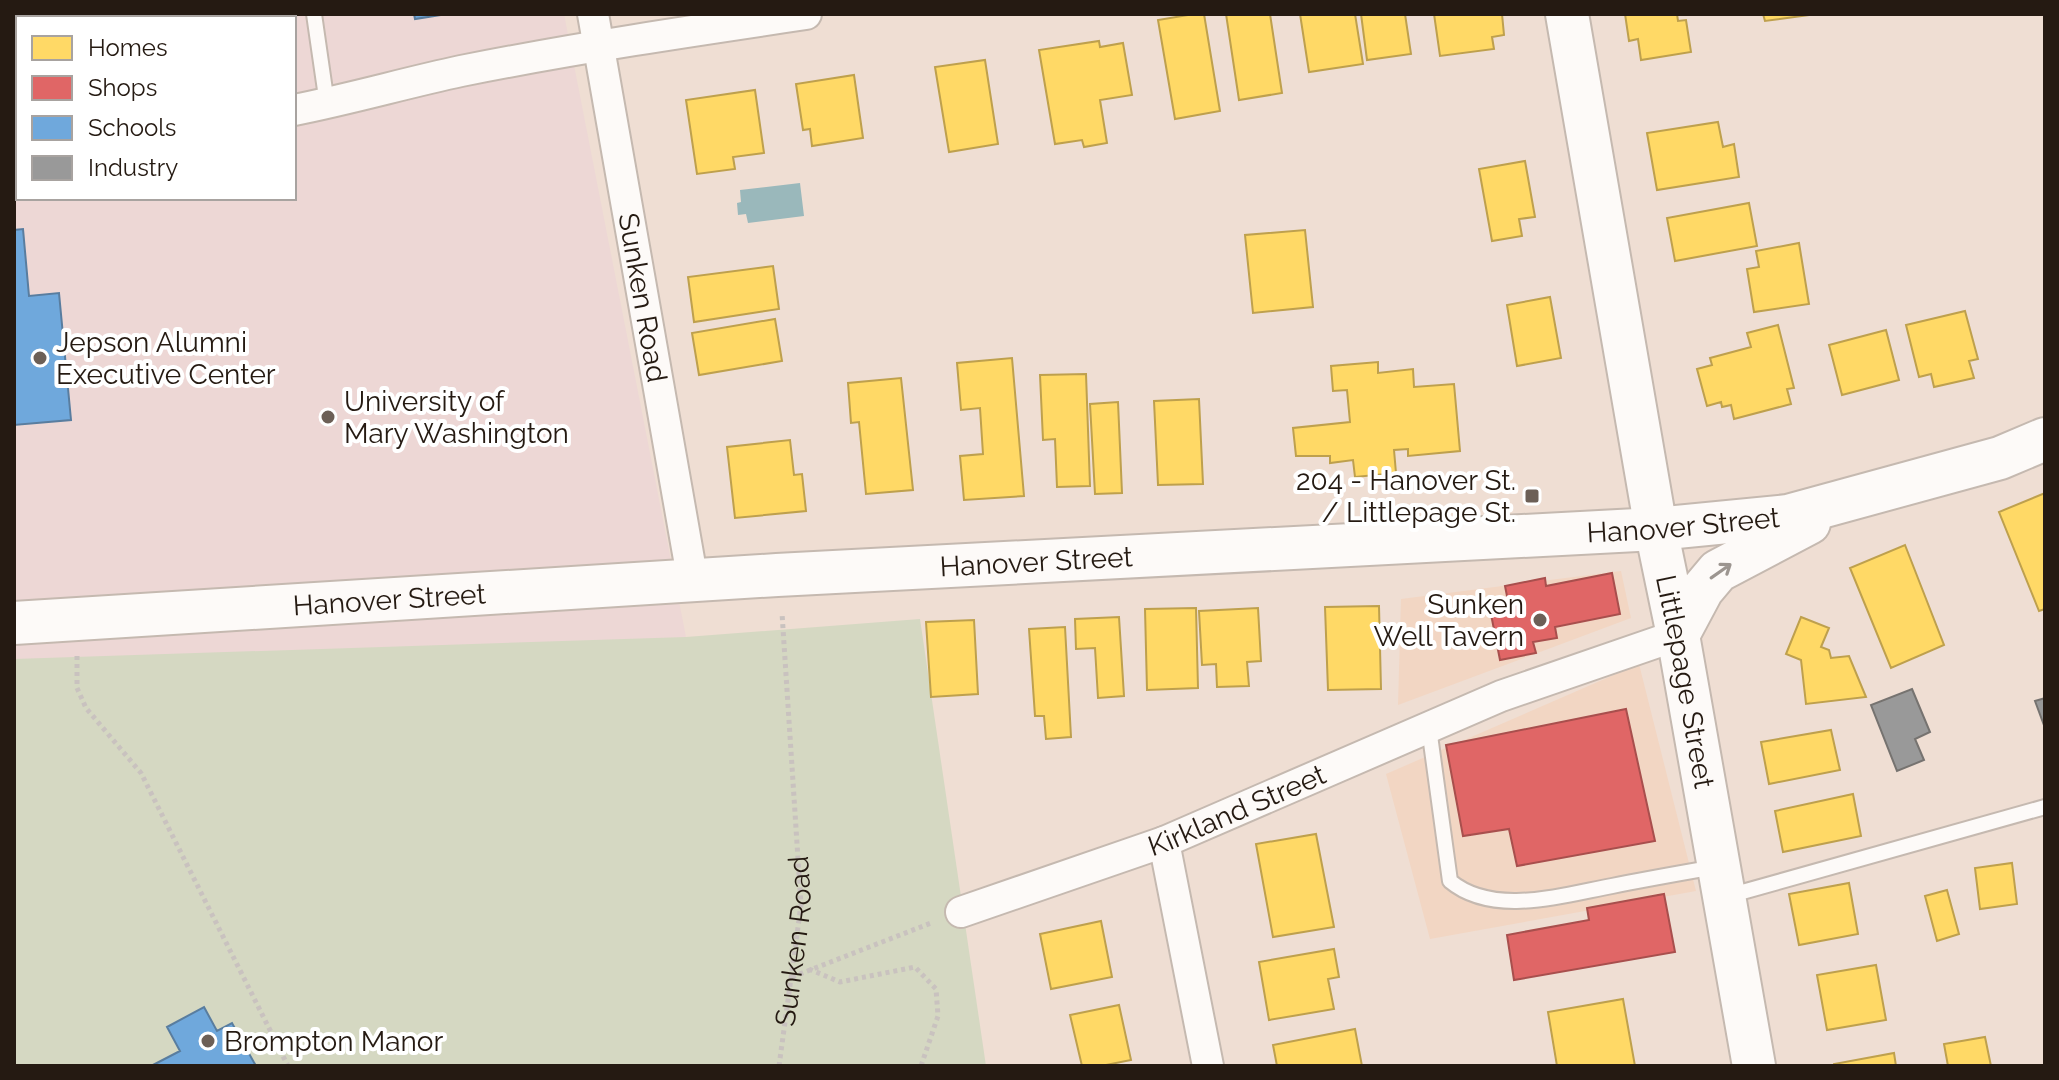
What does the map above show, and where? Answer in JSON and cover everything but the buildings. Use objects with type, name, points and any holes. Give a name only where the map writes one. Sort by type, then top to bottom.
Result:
[{"type":"street","name":"Sunken Road","points":[[593,14],[693,582]]},
{"type":"street","points":[[296,110],[458,72],[598,45],[806,14]]},
{"type":"street","name":"Littlepage Street","points":[[1567,14],[1656,529],[1678,635],[1754,1066]]},
{"type":"street","name":"Hanover Street","points":[[14,623],[777,575],[1656,529],[1788,516],[2000,458],[2045,439]]},
{"type":"street","points":[[1678,635],[1702,590],[1718,571],[1857,497]]},
{"type":"street","name":"Kirkland Street","points":[[961,912],[1164,842],[1501,696],[1678,635]]},
{"type":"street","points":[[1164,842],[1208,1066]]},
{"type":"lane","points":[[314,14],[327,104]]},
{"type":"lane","points":[[1429,728],[1450,881],[1480,897],[1534,900],[1722,882],[2045,807]]},
{"type":"path","name":"Sunken Road","points":[[777,575],[801,905],[779,1066]]},
{"type":"path","points":[[76,619],[77,688],[86,708],[141,773],[288,1066]]},
{"type":"path","points":[[791,978],[961,912]]},
{"type":"path","points":[[809,969],[840,982],[915,967],[936,989],[938,1016],[921,1066]]},
{"type":"shaded area","name":"University of Mary Washington","points":[[14,14],[564,14],[686,637],[14,1066]]},
{"type":"shaded area","points":[[1621,571],[1631,618],[1398,705],[1401,599]]},
{"type":"shaded area","points":[[1639,664],[1696,891],[1430,939],[1386,774]]},
{"type":"green space","points":[[920,619],[986,1066],[14,1066],[14,659],[686,637]]},
{"type":"water","points":[[800,183],[804,216],[748,223],[746,214],[738,215],[740,190]]},
{"type":"place","name":"Jepson Alumni Executive Center","points":[[40,358]]},
{"type":"place","name":"University of Mary Washington","points":[[328,417]]},
{"type":"place","name":"204 - Hanover St. / Littlepage St.","points":[[1532,496]]},
{"type":"place","name":"Sunken Well Tavern","points":[[1540,620]]},
{"type":"place","name":"Brompton Manor","points":[[208,1041]]}]
